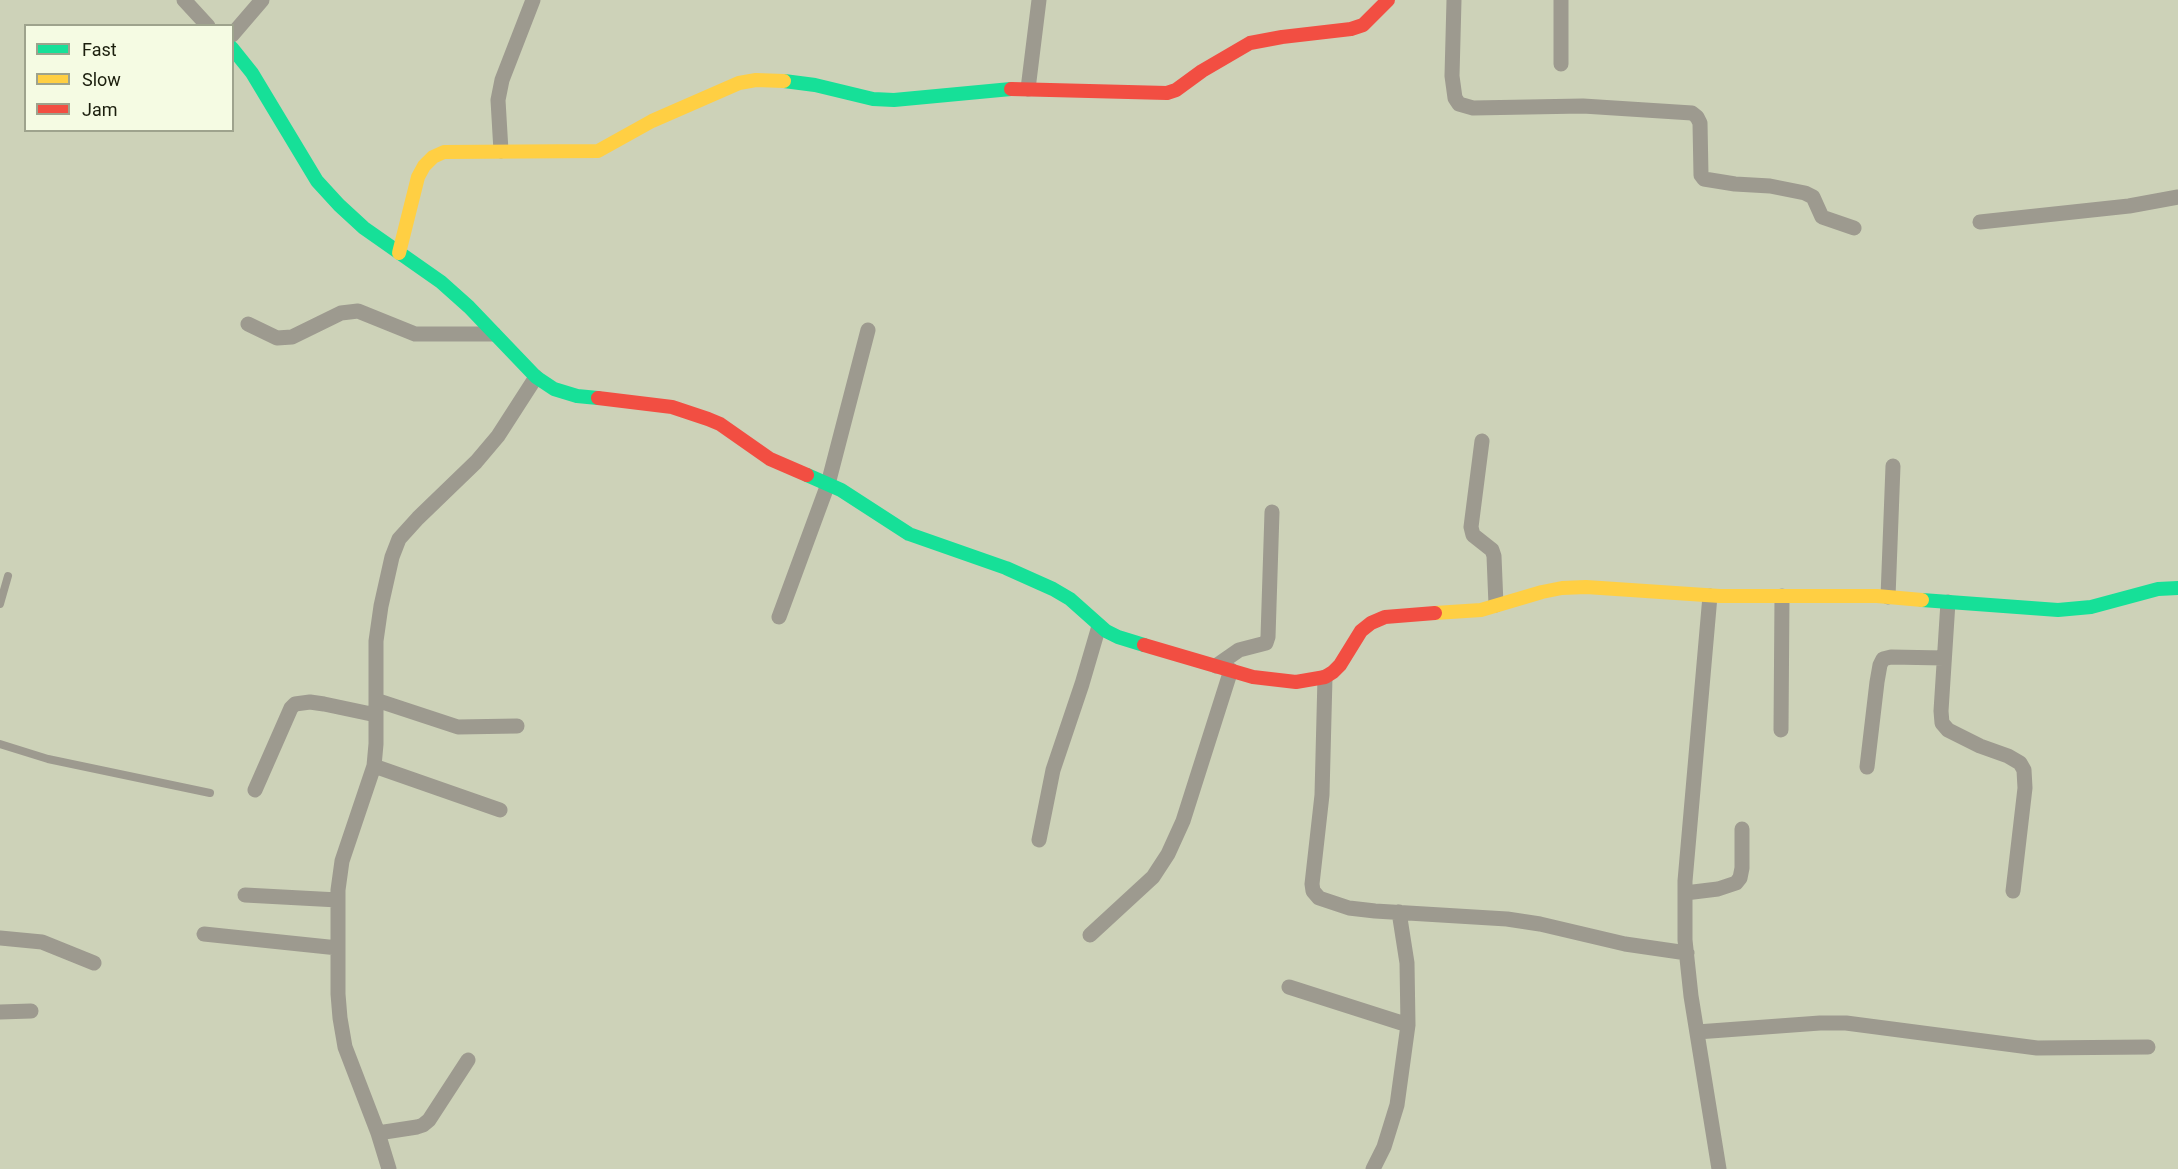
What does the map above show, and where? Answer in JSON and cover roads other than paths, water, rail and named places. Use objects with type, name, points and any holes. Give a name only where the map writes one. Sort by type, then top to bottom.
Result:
[{"type":"street","points":[[184,0],[206,24]]},
{"type":"street","points":[[234,33],[262,0]]},
{"type":"street","points":[[501,151],[498,100],[500,90],[533,0]]},
{"type":"street","points":[[1028,89],[1039,0]]},
{"type":"street","points":[[399,253],[413,191],[424,166],[433,157],[444,152],[598,151],[652,121],[709,95],[739,83],[756,80],[778,80],[815,85],[873,99],[894,100],[1003,89],[1167,93],[1176,90],[1202,71],[1250,43],[1351,29],[1362,25],[1388,0]]},
{"type":"street","points":[[1454,0],[1452,76],[1455,98],[1459,104],[1473,108],[1583,106],[1692,113],[1700,123],[1700,169],[1704,179],[1770,186],[1805,193],[1813,196],[1822,217],[1854,228]]},
{"type":"street","points":[[1561,0],[1561,64]]},
{"type":"street","points":[[234,50],[252,73],[317,181],[339,205],[364,228],[441,282],[469,307],[536,377],[554,389],[577,396],[672,407],[708,418],[770,459],[828,484],[920,540],[1006,568],[1053,589],[1070,599],[1099,626],[1118,637],[1216,666],[1279,681],[1296,682],[1325,676],[1340,665],[1361,631],[1371,623],[1396,615],[1461,613],[1562,588],[1586,587],[1710,596],[1888,597],[2058,610],[2091,607],[2158,589],[2178,588]]},
{"type":"street","points":[[1980,222],[2129,206],[2178,197]]},
{"type":"street","points":[[248,324],[277,338],[284,338],[303,332],[341,313],[358,311],[415,334],[494,334]]},
{"type":"street","points":[[779,618],[828,484],[868,330]]},
{"type":"street","points":[[389,1169],[378,1133],[345,1047],[339,1018],[338,900],[342,861],[374,766],[376,641],[392,557],[399,539],[476,462],[498,436],[536,377]]},
{"type":"street","points":[[1482,441],[1471,527],[1473,535],[1492,550],[1494,556],[1496,605]]},
{"type":"street","points":[[1888,597],[1893,466]]},
{"type":"street","points":[[1216,666],[1239,650],[1266,643],[1272,512]]},
{"type":"street","points":[[1710,596],[1685,893],[1687,953],[1719,1169]]},
{"type":"street","points":[[1781,730],[1782,596]]},
{"type":"street","points":[[1948,602],[1942,723],[1948,730],[1980,746],[2008,756],[2020,763],[2024,770],[2025,788],[2013,891]]},
{"type":"street","points":[[1039,840],[1053,770],[1083,684],[1099,626]]},
{"type":"street","points":[[1867,767],[1877,682],[1880,665],[1884,659],[1891,657],[1944,658]]},
{"type":"street","points":[[1090,935],[1153,877],[1165,861],[1183,821],[1232,670]]},
{"type":"street","points":[[1325,676],[1322,795],[1312,884],[1313,891],[1319,898],[1349,908],[1507,919],[1625,944],[1687,953]]},
{"type":"street","points":[[255,790],[295,704],[310,702],[376,708],[458,727],[517,726]]},
{"type":"street","points":[[374,766],[500,810]]},
{"type":"street","points":[[1685,893],[1718,889],[1736,883],[1740,878],[1742,868],[1742,829]]},
{"type":"street","points":[[245,895],[338,900]]},
{"type":"street","points":[[1373,1169],[1384,1147],[1397,1105],[1408,1025],[1407,963],[1399,912]]},
{"type":"street","points":[[204,934],[338,948]]},
{"type":"street","points":[[0,938],[42,942],[94,963]]},
{"type":"street","points":[[1289,987],[1408,1025]]},
{"type":"street","points":[[0,1012],[31,1011]]},
{"type":"street","points":[[1697,1032],[1846,1023],[2037,1048],[2148,1047]]},
{"type":"street","points":[[378,1133],[423,1125],[429,1120],[468,1060]]},
{"type":"lane","points":[[0,604],[8,576]]},
{"type":"lane","points":[[0,744],[48,759],[210,793]]}]
